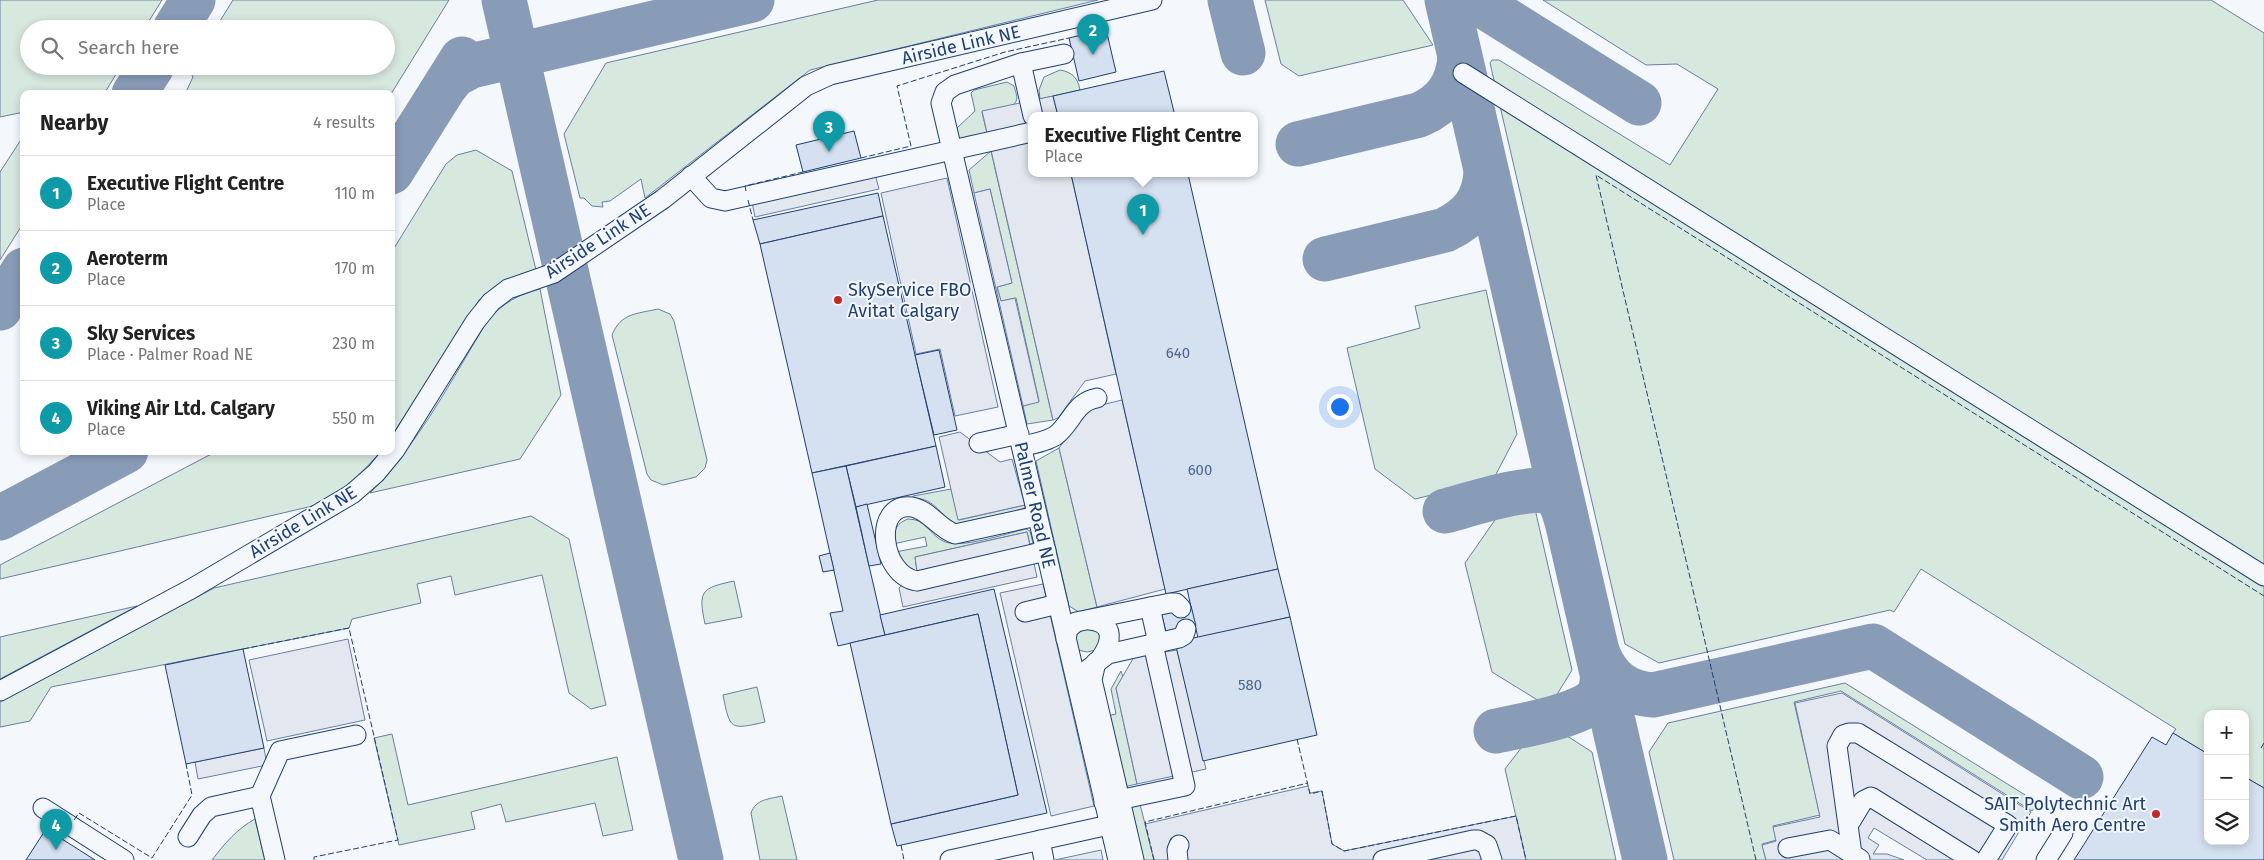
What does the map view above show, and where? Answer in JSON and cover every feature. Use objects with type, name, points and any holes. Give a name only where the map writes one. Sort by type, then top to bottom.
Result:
[{"type":"street","name":"Airside Link NE","points":[[395,450],[475,322],[491,302],[508,289],[554,273],[663,199],[806,86],[830,75],[1152,0]]},
{"type":"street","name":"Palmer Road NE","points":[[1064,54],[1021,62],[955,84],[945,92],[941,103],[1078,691],[1112,802],[1109,825],[1118,860]]},
{"type":"street","points":[[1021,62],[1032,112]]},
{"type":"street","points":[[1463,74],[2264,576]]},
{"type":"street","points":[[691,176],[710,198],[725,200],[1028,133]]},
{"type":"street","points":[[979,443],[1020,440],[1039,443],[1055,436],[1082,404],[1097,398]]},
{"type":"street","name":"Airside Link NE","points":[[0,691],[191,589],[352,494],[376,473],[391,455]]},
{"type":"street","points":[[1037,516],[955,534],[918,509],[904,508],[895,512],[889,520],[884,535],[894,567],[904,577],[917,581],[1046,551]]},
{"type":"street","points":[[1066,639],[1068,629],[1072,625],[1090,620],[1173,602],[1181,608]]},
{"type":"street","points":[[1025,612],[1058,604]]},
{"type":"street","points":[[1112,802],[1185,786],[1150,607]]},
{"type":"street","points":[[1090,620],[1103,624],[1110,638],[1108,648],[1098,661],[1092,680],[1112,802],[1134,860]]},
{"type":"street","points":[[1078,691],[1084,673],[1108,654],[1182,637],[1186,629]]},
{"type":"street","points":[[1857,857],[1849,824],[1838,746],[1843,735],[1853,732],[1858,733],[2008,825],[1986,860]]},
{"type":"street","points":[[275,860],[260,796],[280,751],[356,735]]},
{"type":"street","points":[[188,837],[202,816],[211,807],[260,796]]},
{"type":"street","points":[[1849,824],[1863,801],[1871,797],[1972,860]]},
{"type":"street","points":[[43,808],[124,860]]},
{"type":"street","points":[[950,860],[1109,825]]},
{"type":"street","points":[[2046,860],[2063,833]]},
{"type":"street","points":[[1040,840],[1044,860]]},
{"type":"street","points":[[1383,860],[1473,840],[1478,840],[1487,845],[1492,860]]},
{"type":"street","points":[[1788,848],[1826,840],[1833,842],[1857,857]]},
{"type":"shaded area","points":[[0,0],[162,0],[150,20],[20,20],[20,75],[116,75],[106,90],[20,90],[20,113],[0,117]]},
{"type":"shaded area","points":[[233,0],[449,0],[393,90],[187,90],[193,77],[192,75],[395,75],[395,20],[221,20]]},
{"type":"shaded area","points":[[878,0],[1098,0],[810,70],[645,198],[641,179],[610,201],[602,202],[603,207],[592,206],[584,198],[580,198],[564,134],[606,63]]},
{"type":"shaded area","points":[[1265,0],[1403,0],[1433,45],[1299,76],[1281,64]]},
{"type":"shaded area","points":[[1543,0],[2211,0],[2264,33],[2264,788],[2249,779],[2249,710],[2204,710],[2204,752],[2173,733],[2176,729],[1921,569],[1894,612],[1890,610],[1659,663],[1625,644],[1490,63],[1492,60],[1499,60],[1670,165],[1718,89],[1677,64],[1646,65]]},
{"type":"shaded area","points":[[1060,70],[1074,76],[1080,90],[1040,99],[1039,90],[1044,77]]},
{"type":"shaded area","points":[[1007,82],[1014,86],[1017,97],[1014,104],[982,112],[987,133],[958,138],[957,128],[975,111],[971,93],[974,90]]},
{"type":"shaded area","points":[[1053,96],[1057,112],[1028,112],[1028,177],[1072,177],[1116,374],[1085,381],[1058,418],[1053,420],[982,111]]},
{"type":"shaded area","points":[[20,141],[20,228],[0,260],[0,172]]},
{"type":"shaded area","points":[[476,150],[512,171],[536,270],[505,281],[479,300],[395,431],[395,247],[446,164],[457,155]]},
{"type":"shaded area","points":[[991,151],[1053,420],[1027,424],[1023,406],[1039,401],[1016,298],[1001,301],[997,287],[1012,283],[990,189],[974,193],[969,170]]},
{"type":"shaded area","points":[[875,174],[879,189],[755,217],[752,202]]},
{"type":"shaded area","points":[[947,178],[998,407],[955,416],[940,349],[916,354],[881,193]]},
{"type":"shaded area","points":[[990,189],[1012,283],[997,287],[1001,301],[1015,298],[1039,402],[1023,406],[974,193]]},
{"type":"shaded area","points":[[540,289],[561,395],[520,459],[370,493],[388,474],[419,432],[488,320],[512,300]]},
{"type":"shaded area","points":[[1486,290],[1517,434],[1493,480],[1415,499],[1375,469],[1347,348],[1420,328],[1415,306]]},
{"type":"shaded area","points":[[658,309],[670,314],[674,321],[707,460],[705,468],[696,477],[663,485],[651,480],[647,474],[612,335],[620,322],[625,318]]},
{"type":"shaded area","points":[[1122,400],[1165,589],[1097,607],[1059,448],[1089,408]]},
{"type":"shaded area","points":[[960,432],[1000,462],[1012,459],[1025,505],[958,520],[939,437]]},
{"type":"shaded area","points":[[1059,448],[1097,607],[1079,612],[1069,606],[1036,461]]},
{"type":"shaded area","points":[[209,455],[378,455],[353,481],[317,505],[0,579],[0,565]]},
{"type":"shaded area","points":[[951,489],[959,520],[1025,505],[1025,507],[1021,510],[957,524],[946,517],[933,504],[913,498],[913,496]]},
{"type":"shaded area","points":[[1535,509],[1572,670],[1556,696],[1539,701],[1492,672],[1465,563],[1497,517]]},
{"type":"shaded area","points":[[531,516],[569,539],[606,705],[591,709],[569,693],[542,575],[455,595],[451,576],[417,584],[421,603],[352,619],[349,628],[51,687],[30,721],[0,727],[0,702],[214,588]]},
{"type":"shaded area","points":[[908,519],[919,521],[938,538],[951,543],[972,542],[1026,529],[1030,531],[1033,543],[1030,544],[1027,532],[915,557],[917,571],[907,567],[895,552],[927,546],[925,537],[893,544],[896,528],[900,523]]},
{"type":"shaded area","points":[[1027,532],[1037,577],[903,607],[899,588],[917,571],[915,557]]},
{"type":"shaded area","points":[[734,581],[742,617],[705,624],[702,604],[704,593],[715,586]]},
{"type":"shaded area","points":[[1043,584],[1094,806],[1051,816],[1000,593]]},
{"type":"shaded area","points":[[137,606],[0,679],[0,637]]},
{"type":"shaded area","points":[[1084,629],[1101,629],[1100,649],[1087,652],[1078,650],[1075,635]]},
{"type":"shaded area","points":[[348,639],[365,720],[267,741],[249,660]]},
{"type":"shaded area","points":[[1177,650],[1206,769],[1137,784],[1116,688],[1134,657]]},
{"type":"shaded area","points":[[1121,671],[1123,677],[1116,688],[1137,784],[1123,787],[1107,716],[1116,714],[1111,689]]},
{"type":"shaded area","points":[[1845,683],[2038,803],[2032,811],[1841,691],[1794,702],[1820,815],[1773,826],[1777,840],[1762,844],[1766,860],[1674,860],[1649,752],[1668,723]]},
{"type":"shaded area","points":[[757,687],[765,722],[745,726],[734,725],[730,721],[723,695]]},
{"type":"shaded area","points":[[1842,693],[2031,812],[2002,860],[1927,860],[1874,828],[1868,838],[1879,845],[1873,854],[1887,854],[1904,860],[1766,860],[1762,845],[1776,841],[1773,827],[1820,817],[1795,703]]},
{"type":"shaded area","points":[[392,734],[408,805],[617,757],[633,830],[603,836],[595,803],[506,822],[501,804],[471,812],[475,829],[399,845],[374,738]]},
{"type":"shaded area","points":[[1564,734],[1592,752],[1616,860],[1526,860],[1505,769],[1525,743]]},
{"type":"shaded area","points":[[264,748],[267,765],[198,779],[195,762]]},
{"type":"shaded area","points":[[1308,786],[1310,793],[1322,791],[1332,844],[1344,851],[1516,816],[1526,860],[1154,860],[1145,824]]},
{"type":"shaded area","points":[[782,796],[797,860],[760,860],[751,813],[753,808],[760,802]]},
{"type":"shaded area","points":[[1140,804],[1154,860],[1137,860],[1124,807]]},
{"type":"shaded area","points":[[255,819],[265,860],[212,860],[232,837]]},
{"type":"shaded area","points":[[1101,850],[1103,860],[1055,860]]},
{"type":"building","points":[[1106,29],[1116,72],[1079,81],[1069,38]]},
{"type":"building","points":[[1164,71],[1174,112],[1057,112],[1053,96]]},
{"type":"building","points":[[854,131],[861,158],[803,172],[796,145]]},
{"type":"building","points":[[1072,177],[1189,177],[1278,569],[1166,594]]},
{"type":"building","points":[[878,193],[883,216],[760,244],[753,220]]},
{"type":"building","name":"SkyService FBO Avitat Calgary","points":[[883,216],[936,446],[812,473],[760,244]]},
{"type":"building","points":[[939,350],[957,430],[934,435],[915,355]]},
{"type":"building","points":[[936,446],[945,487],[856,507],[846,466]]},
{"type":"building","points":[[846,466],[885,635],[838,646],[830,613],[843,611],[812,473]]},
{"type":"building","points":[[867,504],[881,564],[869,566],[856,507]]},
{"type":"building","points":[[830,553],[834,570],[823,572],[819,556]]},
{"type":"building","points":[[1278,569],[1290,617],[1198,638],[1187,589]]},
{"type":"building","points":[[994,589],[1047,813],[897,846],[891,824],[1018,795],[978,614],[885,635],[880,615]]},
{"type":"building","points":[[1191,606],[1196,626],[1166,632],[1161,612]]},
{"type":"building","points":[[978,614],[1018,795],[891,824],[850,643]]},
{"type":"building","points":[[1290,617],[1317,735],[1203,761],[1175,642]]},
{"type":"building","points":[[243,649],[264,748],[186,764],[165,665]]},
{"type":"building","name":"SAIT Polytechnic Art Smith Aero Centre","points":[[2173,733],[2204,752],[2204,845],[2249,845],[2249,779],[2264,788],[2264,860],[2074,860],[2152,737],[2166,745]]},
{"type":"building","points":[[46,829],[62,839],[95,860],[26,860]]},
{"type":"taxiway","points":[[181,20],[193,0]]},
{"type":"taxiway","points":[[504,0],[701,860]]},
{"type":"taxiway","points":[[447,84],[454,75],[471,66],[752,0]]},
{"type":"taxiway","points":[[1230,0],[1243,53]]},
{"type":"taxiway","points":[[1447,0],[1645,860]]},
{"type":"taxiway","points":[[1474,0],[1639,103]]},
{"type":"taxiway","points":[[395,166],[462,59]]},
{"type":"taxiway","points":[[1298,144],[1419,115],[1428,111],[1436,106],[1448,93],[1456,78],[1460,59]]},
{"type":"taxiway","points":[[137,90],[146,75]]},
{"type":"taxiway","points":[[1325,259],[1445,230],[1462,220],[1474,208],[1479,201],[1486,173]]},
{"type":"taxiway","points":[[0,308],[20,276]]},
{"type":"taxiway","points":[[0,518],[118,455]]},
{"type":"taxiway","points":[[1445,511],[1515,493],[1542,491],[1550,493],[1559,500],[1566,518]]},
{"type":"taxiway","points":[[1598,654],[1607,671],[1619,683],[1634,691],[1653,695],[1873,646],[2081,777]]},
{"type":"taxiway","points":[[1496,731],[1551,719],[1579,709],[1597,697],[1601,689],[1603,674]]},
{"type":"fence","points":[[861,158],[911,146],[897,86],[1005,52],[1069,38]]},
{"type":"fence","points":[[746,191],[745,186],[803,172]]},
{"type":"fence","points":[[1756,860],[1596,175],[2264,596]]},
{"type":"fence","points":[[748,200],[753,220]]},
{"type":"fence","points":[[243,649],[349,628],[398,840],[314,857],[314,860]]},
{"type":"fence","points":[[1297,739],[1310,794],[1322,791],[1332,844],[1344,851],[1516,816],[1526,860]]},
{"type":"fence","points":[[2264,743],[2261,748],[2264,749]]},
{"type":"fence","points":[[74,820],[79,813],[152,858],[192,795],[186,764]]},
{"type":"fence","points":[[1154,860],[1145,822],[1308,783]]},
{"type":"fence","points":[[901,845],[904,860]]},
{"type":"place","name":"Aeroterm","points":[[1093,55]]},
{"type":"place","name":"Sky Services","points":[[829,152]]},
{"type":"place","name":"Executive Flight Centre","points":[[1143,235]]},
{"type":"place","name":"SkyService FBO Avitat Calgary","points":[[838,300]]},
{"type":"place","name":"SAIT Polytechnic Art Smith Aero Centre","points":[[2156,814]]},
{"type":"place","name":"Viking Air Ltd. Calgary","points":[[56,850]]}]
